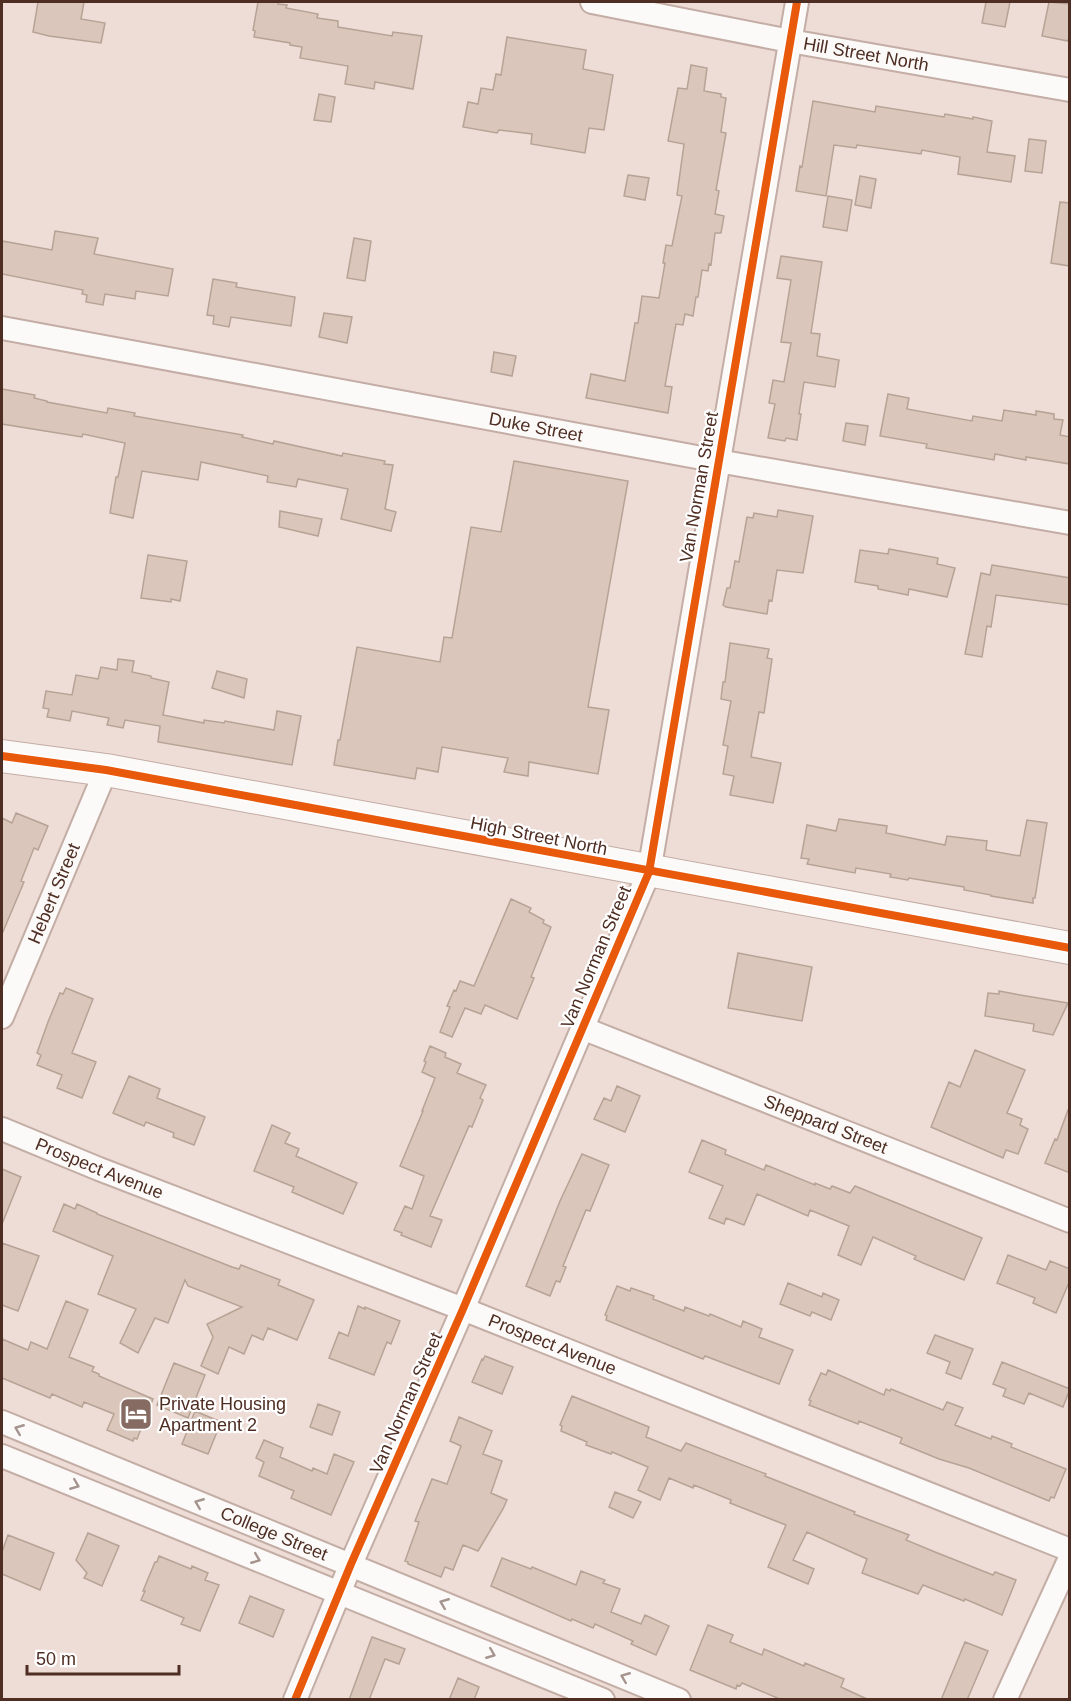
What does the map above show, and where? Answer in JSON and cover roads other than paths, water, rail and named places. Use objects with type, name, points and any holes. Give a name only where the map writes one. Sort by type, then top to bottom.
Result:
[{"type":"main road","name":"High Street North","points":[[2,756],[106,770],[1070,948]]},
{"type":"street","name":"Hill Street North","points":[[592,2],[790,41],[1070,90]]},
{"type":"street","name":"Van Norman Street","points":[[295,1700],[339,1592],[464,1309],[649,872],[797,2]]},
{"type":"street","name":"Duke Street","points":[[2,328],[718,461],[1070,523]]},
{"type":"street","name":"Hebert Street","points":[[2,1017],[106,770]]},
{"type":"street","name":"Sheppard Street","points":[[582,1028],[1070,1221]]},
{"type":"street","name":"Prospect Avenue","points":[[2,1129],[464,1309],[1070,1550]]},
{"type":"street","name":"College Street","points":[[2,1422],[679,1700]]},
{"type":"street","name":"College Street","points":[[2,1456],[603,1700]]},
{"type":"street","points":[[1005,1700],[1070,1558]]},
{"type":"place","name":"Private Housing Apartment 2","points":[[136,1414]]}]
